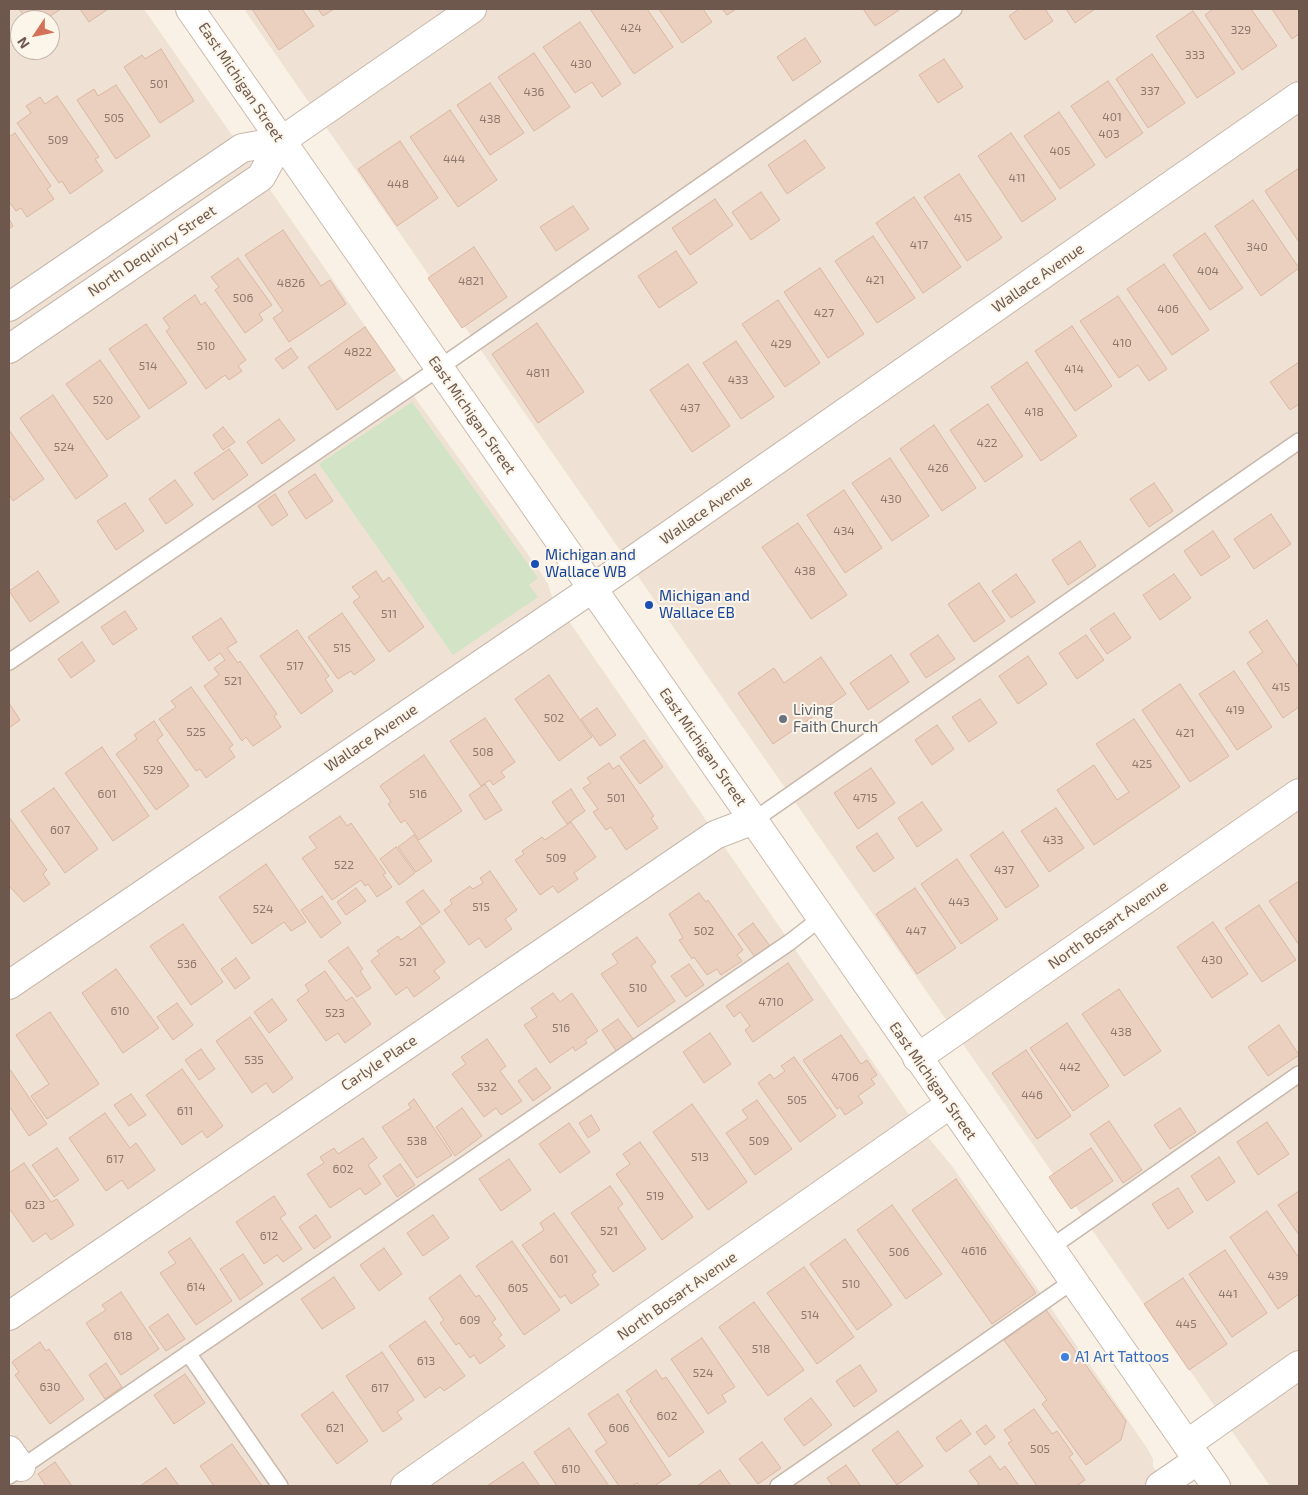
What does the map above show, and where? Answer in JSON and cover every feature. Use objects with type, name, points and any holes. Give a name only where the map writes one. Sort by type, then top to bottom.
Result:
[{"type":"street","name":"East Michigan Street","points":[[190,9],[754,820],[949,1105],[1216,1486]]},
{"type":"street","name":"North Dequincy Street","points":[[9,307],[242,148],[281,141],[472,9]]},
{"type":"street","name":"Wallace Avenue","points":[[9,985],[592,588],[1299,96]]},
{"type":"street","name":"North Dequincy Street","points":[[9,349],[261,177],[281,141]]},
{"type":"street","name":"North Bosart Avenue","points":[[917,1058],[1299,793]]},
{"type":"street","name":"Carlyle Place","points":[[9,1316],[715,835],[754,820]]},
{"type":"street","name":"North Bosart Avenue","points":[[405,1486],[949,1105]]},
{"type":"street","points":[[1160,1486],[1192,1452],[1299,1365]]},
{"type":"lane","points":[[9,662],[439,368],[954,9]]},
{"type":"lane","points":[[754,820],[1299,441]]},
{"type":"lane","points":[[13,1465],[188,1353],[790,942],[821,918]]},
{"type":"lane","points":[[1050,1248],[1299,1074]]},
{"type":"lane","points":[[778,1486],[1073,1281]]},
{"type":"lane","points":[[188,1353],[280,1486]]},
{"type":"shaded area","points":[[9,9],[144,9],[416,399],[535,564],[548,584],[552,597],[907,1112],[952,1166],[1042,1295],[1147,1448],[1153,1459],[1153,1466],[1167,1486],[9,1486]]},
{"type":"shaded area","points":[[244,9],[1299,9],[1299,1486],[1270,1486]]},
{"type":"green space","points":[[412,402],[538,578],[529,585],[538,597],[453,655],[319,464]]},
{"type":"building","points":[[19,9],[61,9],[59,10]]},
{"type":"building","points":[[80,9],[108,9],[89,22]]},
{"type":"building","points":[[252,9],[302,9],[314,26],[279,50]]},
{"type":"building","points":[[318,9],[334,9],[323,16]]},
{"type":"building","points":[[590,9],[647,9],[673,47],[634,74]]},
{"type":"building","points":[[659,9],[703,9],[712,22],[682,43]]},
{"type":"building","points":[[722,9],[736,9],[727,15]]},
{"type":"building","points":[[863,9],[898,9],[899,10],[875,26]]},
{"type":"building","points":[[1019,9],[1045,9],[1053,21],[1025,40],[1009,16]]},
{"type":"building","points":[[1066,9],[1095,9],[1075,23]]},
{"type":"building","points":[[1213,9],[1251,9],[1277,46],[1242,70],[1205,15]]},
{"type":"building","points":[[1272,9],[1299,9],[1299,34],[1292,39]]},
{"type":"building","points":[[1193,11],[1235,73],[1197,98],[1156,36]]},
{"type":"building","points":[[580,22],[621,84],[602,97],[592,82],[575,93],[543,47]]},
{"type":"building","points":[[805,38],[821,62],[793,81],[777,57]]},
{"type":"building","points":[[161,49],[194,101],[160,123],[124,67],[142,55],[145,59]]},
{"type":"building","points":[[534,53],[570,107],[534,131],[498,77]]},
{"type":"building","points":[[1152,54],[1185,103],[1148,128],[1116,79]]},
{"type":"building","points":[[944,59],[963,87],[938,103],[919,75]]},
{"type":"building","points":[[1108,81],[1143,133],[1106,158],[1071,106]]},
{"type":"building","points":[[490,83],[524,133],[490,155],[457,105]]},
{"type":"building","points":[[116,85],[150,136],[116,159],[77,100],[94,89],[98,96]]},
{"type":"building","points":[[57,96],[99,157],[95,159],[103,171],[70,194],[62,181],[59,183],[17,123],[31,113],[26,106],[40,97],[45,104]]},
{"type":"building","points":[[450,110],[497,180],[458,207],[410,137]]},
{"type":"building","points":[[1059,112],[1095,165],[1060,189],[1024,136]]},
{"type":"building","points":[[15,133],[51,186],[47,189],[54,199],[27,217],[21,208],[16,211],[9,202],[9,137]]},
{"type":"building","points":[[1011,133],[1056,199],[1022,222],[978,156]]},
{"type":"building","points":[[805,140],[825,168],[787,194],[768,165]]},
{"type":"building","points":[[400,141],[438,198],[397,226],[358,169]]},
{"type":"building","points":[[1299,168],[1299,242],[1265,191]]},
{"type":"building","points":[[959,174],[1002,238],[967,261],[924,197]]},
{"type":"building","points":[[761,192],[780,220],[751,240],[732,212]]},
{"type":"building","points":[[914,197],[961,267],[923,293],[876,223]]},
{"type":"building","points":[[715,199],[733,225],[690,255],[672,228]]},
{"type":"building","points":[[1253,200],[1299,268],[1261,296],[1215,226]]},
{"type":"building","points":[[573,206],[589,229],[556,251],[540,227]]},
{"type":"building","points":[[9,219],[13,226],[9,229]]},
{"type":"building","points":[[283,230],[321,286],[330,280],[346,304],[289,342],[273,318],[283,311],[245,255]]},
{"type":"building","points":[[1205,233],[1243,288],[1210,310],[1173,255]]},
{"type":"building","points":[[873,236],[915,298],[877,323],[835,261]]},
{"type":"building","points":[[474,247],[507,297],[462,328],[428,278]]},
{"type":"building","points":[[676,251],[697,283],[659,308],[638,276]]},
{"type":"building","points":[[238,258],[272,305],[259,314],[263,320],[245,333],[215,290],[219,287],[211,277]]},
{"type":"building","points":[[1164,264],[1209,330],[1172,355],[1127,289]]},
{"type":"building","points":[[820,268],[864,334],[828,358],[784,292]]},
{"type":"building","points":[[195,295],[201,305],[205,302],[246,360],[238,366],[242,371],[229,380],[225,375],[206,389],[166,331],[170,328],[163,318]]},
{"type":"building","points":[[1118,296],[1167,369],[1149,381],[1138,365],[1119,378],[1080,321]]},
{"type":"building","points":[[778,300],[820,363],[785,387],[742,324]]},
{"type":"building","points":[[537,323],[584,392],[538,423],[492,354]]},
{"type":"building","points":[[146,324],[187,383],[149,409],[109,349]]},
{"type":"building","points":[[1072,326],[1112,386],[1075,411],[1035,351]]},
{"type":"building","points":[[365,327],[395,370],[337,410],[308,367]]},
{"type":"building","points":[[736,341],[774,397],[741,419],[703,363]]},
{"type":"building","points":[[291,348],[298,358],[283,369],[275,359]]},
{"type":"building","points":[[100,360],[140,417],[107,440],[66,384]]},
{"type":"building","points":[[1027,362],[1077,436],[1041,461],[991,387]]},
{"type":"building","points":[[1299,362],[1299,404],[1290,410],[1270,382]]},
{"type":"building","points":[[688,364],[730,426],[692,452],[650,390]]},
{"type":"building","points":[[53,395],[108,476],[76,499],[20,418]]},
{"type":"building","points":[[988,404],[1023,456],[985,482],[950,430]]},
{"type":"building","points":[[279,419],[295,440],[262,464],[247,442]]},
{"type":"building","points":[[934,425],[976,488],[942,511],[900,449]]},
{"type":"building","points":[[223,427],[235,442],[223,450],[213,435]]},
{"type":"building","points":[[9,430],[44,479],[13,501],[9,494]]},
{"type":"building","points":[[229,449],[248,475],[213,500],[194,473]]},
{"type":"building","points":[[890,458],[929,516],[892,541],[852,483]]},
{"type":"building","points":[[315,474],[333,501],[306,519],[288,492]]},
{"type":"building","points":[[175,480],[193,505],[166,524],[149,499]]},
{"type":"building","points":[[1154,483],[1173,511],[1149,527],[1130,499]]},
{"type":"building","points":[[844,490],[882,548],[845,573],[807,515]]},
{"type":"building","points":[[275,494],[288,515],[272,526],[258,506]]},
{"type":"building","points":[[125,503],[144,531],[116,550],[97,521]]},
{"type":"building","points":[[1271,514],[1291,544],[1254,569],[1234,539]]},
{"type":"building","points":[[798,523],[847,595],[811,619],[762,547]]},
{"type":"building","points":[[1213,531],[1230,557],[1201,576],[1184,551]]},
{"type":"building","points":[[1080,541],[1096,566],[1068,585],[1052,560]]},
{"type":"building","points":[[38,571],[59,602],[30,622],[9,591]]},
{"type":"building","points":[[376,571],[383,582],[389,577],[424,627],[389,652],[353,602],[360,597],[352,587]]},
{"type":"building","points":[[1016,574],[1035,602],[1011,618],[992,591]]},
{"type":"building","points":[[1174,574],[1191,598],[1160,620],[1143,595]]},
{"type":"building","points":[[979,583],[1005,621],[974,642],[948,604]]},
{"type":"building","points":[[125,611],[137,629],[113,645],[101,627]]},
{"type":"building","points":[[342,613],[375,660],[354,675],[351,671],[338,679],[308,637]]},
{"type":"building","points":[[1114,613],[1131,638],[1107,654],[1090,629]]},
{"type":"building","points":[[221,618],[237,642],[227,648],[238,663],[240,661],[277,714],[274,716],[281,727],[253,746],[246,737],[242,741],[204,686],[219,675],[214,668],[225,660],[220,653],[209,661],[192,637]]},
{"type":"building","points":[[1267,620],[1299,668],[1299,707],[1283,718],[1247,663],[1263,652],[1249,632]]},
{"type":"building","points":[[297,630],[329,676],[325,679],[333,691],[301,714],[260,656]]},
{"type":"building","points":[[938,635],[955,659],[926,678],[910,654]]},
{"type":"building","points":[[1086,635],[1104,660],[1077,679],[1059,653]]},
{"type":"building","points":[[82,642],[95,661],[71,678],[58,659]]},
{"type":"building","points":[[891,655],[909,682],[868,710],[850,683]]},
{"type":"building","points":[[1028,656],[1047,684],[1018,704],[999,676]]},
{"type":"building","name":"Living Faith Church","points":[[821,657],[846,694],[773,744],[738,693],[774,668],[784,683]]},
{"type":"building","points":[[1234,671],[1272,727],[1237,750],[1199,694]]},
{"type":"building","points":[[549,675],[592,737],[559,761],[515,699]]},
{"type":"building","points":[[1180,684],[1229,756],[1190,782],[1142,710]]},
{"type":"building","points":[[191,687],[233,745],[229,748],[235,757],[206,778],[200,769],[196,771],[159,719],[176,707],[171,701]]},
{"type":"building","points":[[980,699],[997,723],[969,742],[952,717]]},
{"type":"building","points":[[9,703],[20,720],[9,728]]},
{"type":"building","points":[[597,708],[616,735],[600,746],[581,719]]},
{"type":"building","points":[[485,718],[515,762],[501,772],[505,777],[493,785],[490,780],[481,786],[450,741]]},
{"type":"building","points":[[1134,719],[1180,787],[1094,845],[1057,790],[1094,765],[1117,800],[1129,792],[1096,744]]},
{"type":"building","points":[[154,721],[163,735],[157,740],[189,786],[156,810],[116,754],[137,739],[134,735]]},
{"type":"building","points":[[937,725],[954,749],[932,765],[915,740]]},
{"type":"building","points":[[644,740],[663,767],[640,784],[620,757]]},
{"type":"building","points":[[102,747],[149,816],[113,841],[65,773]]},
{"type":"building","points":[[424,755],[462,811],[419,840],[405,820],[401,823],[388,804],[391,802],[380,786]]},
{"type":"building","points":[[609,763],[613,769],[619,765],[654,816],[651,818],[658,828],[626,850],[611,827],[606,830],[593,812],[598,809],[583,788],[591,783],[587,778]]},
{"type":"building","points":[[871,768],[895,803],[858,829],[834,793]]},
{"type":"building","points":[[485,784],[502,810],[485,820],[469,795]]},
{"type":"building","points":[[54,788],[98,849],[65,873],[21,811]]},
{"type":"building","points":[[571,789],[585,811],[567,824],[552,802]]},
{"type":"building","points":[[922,802],[942,830],[917,847],[898,818]]},
{"type":"building","points":[[1056,808],[1084,848],[1049,872],[1021,831]]},
{"type":"building","points":[[340,816],[347,826],[351,823],[386,873],[383,875],[392,887],[377,897],[368,884],[365,886],[361,880],[332,900],[302,858],[317,848],[309,837]]},
{"type":"building","points":[[9,817],[47,870],[43,874],[50,884],[24,902],[9,886]]},
{"type":"building","points":[[571,822],[596,857],[574,873],[578,879],[558,893],[553,886],[540,895],[515,860],[524,854],[522,851],[542,837],[545,840]]},
{"type":"building","points":[[1003,832],[1039,886],[1006,908],[970,855]]},
{"type":"building","points":[[877,833],[894,858],[874,872],[856,847]]},
{"type":"building","points":[[414,835],[432,861],[416,872],[398,847]]},
{"type":"building","points":[[396,847],[415,873],[399,885],[380,859]]},
{"type":"building","points":[[957,859],[998,919],[961,944],[921,884]]},
{"type":"building","points":[[266,864],[306,922],[291,931],[284,922],[252,944],[219,897]]},
{"type":"building","points":[[490,871],[517,910],[505,919],[512,929],[486,948],[479,938],[469,945],[444,910],[452,904],[450,900],[470,886],[473,889],[483,883],[480,878]]},
{"type":"building","points":[[1299,881],[1299,945],[1269,901]]},
{"type":"building","points":[[356,888],[366,901],[346,915],[337,902]]},
{"type":"building","points":[[915,888],[956,948],[917,974],[876,914]]},
{"type":"building","points":[[423,890],[440,912],[422,925],[406,902]]},
{"type":"building","points":[[699,893],[706,902],[708,900],[743,950],[737,955],[742,961],[721,975],[717,969],[707,975],[694,957],[692,959],[679,940],[683,938],[669,914]]},
{"type":"building","points":[[322,896],[341,923],[321,938],[301,910]]},
{"type":"building","points":[[1259,905],[1296,960],[1262,982],[1225,928]]},
{"type":"building","points":[[1213,922],[1248,974],[1212,998],[1177,947]]},
{"type":"building","points":[[753,923],[770,946],[755,957],[738,934]]},
{"type":"building","points":[[183,924],[223,982],[191,1005],[150,946]]},
{"type":"building","points":[[420,926],[445,962],[434,971],[440,978],[414,997],[407,987],[396,995],[371,961],[380,954],[377,951],[398,936],[401,940]]},
{"type":"building","points":[[637,937],[656,962],[651,966],[675,1001],[638,1027],[601,974],[618,963],[612,954]]},
{"type":"building","points":[[348,947],[363,969],[360,971],[371,988],[357,997],[328,961]]},
{"type":"building","points":[[236,958],[250,978],[235,989],[221,969]]},
{"type":"building","points":[[788,963],[813,1000],[753,1042],[745,1030],[750,1026],[740,1012],[734,1017],[726,1006]]},
{"type":"building","points":[[689,964],[704,985],[686,997],[671,976]]},
{"type":"building","points":[[116,969],[159,1028],[123,1053],[82,993]]},
{"type":"building","points":[[325,971],[346,1001],[352,997],[371,1024],[345,1043],[338,1033],[326,1041],[297,1000],[309,991],[305,985]]},
{"type":"building","points":[[1119,989],[1161,1051],[1124,1076],[1082,1014]]},
{"type":"building","points":[[553,993],[560,1002],[572,993],[598,1031],[585,1040],[587,1043],[575,1051],[573,1047],[550,1063],[524,1025],[537,1017],[531,1008]]},
{"type":"building","points":[[272,999],[287,1020],[269,1033],[254,1012]]},
{"type":"building","points":[[177,1003],[193,1025],[173,1040],[157,1017]]},
{"type":"building","points":[[50,1012],[99,1084],[47,1119],[31,1096],[49,1084],[16,1035]]},
{"type":"building","points":[[250,1017],[293,1078],[273,1093],[266,1083],[252,1093],[216,1041]]},
{"type":"building","points":[[618,1019],[634,1040],[617,1052],[602,1030]]},
{"type":"building","points":[[1067,1023],[1109,1086],[1073,1111],[1030,1048]]},
{"type":"building","points":[[1279,1025],[1299,1055],[1268,1076],[1248,1047]]},
{"type":"building","points":[[710,1033],[731,1064],[704,1083],[683,1052]]},
{"type":"building","points":[[841,1035],[861,1064],[867,1060],[877,1075],[871,1079],[875,1084],[858,1096],[863,1103],[845,1115],[840,1107],[837,1109],[803,1060]]},
{"type":"building","points":[[487,1039],[506,1066],[500,1071],[522,1101],[501,1115],[496,1108],[484,1117],[452,1074],[466,1064],[461,1057]]},
{"type":"building","points":[[201,1049],[215,1069],[199,1080],[185,1060]]},
{"type":"building","points":[[1026,1050],[1071,1116],[1037,1139],[992,1073]]},
{"type":"building","points":[[794,1057],[836,1116],[800,1142],[758,1083],[770,1074],[774,1079],[785,1071],[781,1066]]},
{"type":"building","points":[[9,1068],[47,1124],[29,1136],[9,1106]]},
{"type":"building","points":[[536,1068],[551,1088],[533,1101],[518,1081]]},
{"type":"building","points":[[182,1069],[223,1126],[207,1138],[202,1131],[182,1145],[146,1095]]},
{"type":"building","points":[[131,1094],[146,1115],[129,1126],[114,1105]]},
{"type":"building","points":[[414,1099],[452,1155],[417,1178],[382,1127],[411,1108],[408,1104]]},
{"type":"building","points":[[757,1100],[792,1149],[755,1175],[726,1133],[748,1118],[742,1110]]},
{"type":"building","points":[[692,1104],[747,1182],[708,1210],[653,1132]]},
{"type":"building","points":[[462,1108],[482,1136],[455,1156],[436,1127]]},
{"type":"building","points":[[1180,1108],[1196,1132],[1170,1149],[1154,1125]]},
{"type":"building","points":[[105,1113],[130,1148],[136,1143],[155,1170],[128,1189],[122,1180],[106,1191],[69,1138]]},
{"type":"building","points":[[591,1115],[600,1130],[588,1138],[579,1123]]},
{"type":"building","points":[[1109,1121],[1142,1170],[1123,1183],[1090,1134]]},
{"type":"building","points":[[1267,1122],[1289,1154],[1258,1175],[1237,1142]]},
{"type":"building","points":[[569,1123],[590,1152],[560,1173],[539,1144]]},
{"type":"building","points":[[363,1138],[377,1158],[368,1165],[381,1184],[365,1195],[360,1188],[330,1208],[307,1174],[324,1163],[320,1157],[334,1148],[338,1154]]},
{"type":"building","points":[[640,1142],[693,1217],[662,1240],[616,1174],[630,1164],[623,1154]]},
{"type":"building","points":[[57,1148],[79,1180],[54,1197],[32,1165]]},
{"type":"building","points":[[1091,1148],[1113,1181],[1071,1209],[1049,1177]]},
{"type":"building","points":[[1219,1157],[1235,1182],[1207,1201],[1191,1176]]},
{"type":"building","points":[[509,1159],[531,1190],[501,1211],[479,1179]]},
{"type":"building","points":[[24,1163],[51,1202],[57,1199],[74,1225],[51,1240],[46,1233],[33,1242],[9,1208],[9,1173]]},
{"type":"building","points":[[400,1164],[415,1185],[397,1197],[383,1176]]},
{"type":"building","points":[[956,1179],[1036,1293],[992,1324],[912,1210]]},
{"type":"building","points":[[610,1186],[623,1204],[618,1208],[646,1249],[613,1272],[571,1213]]},
{"type":"building","points":[[1178,1188],[1193,1212],[1168,1229],[1152,1204]]},
{"type":"building","points":[[1299,1191],[1299,1235],[1278,1205]]},
{"type":"building","points":[[274,1196],[286,1214],[280,1218],[302,1249],[283,1262],[277,1255],[264,1264],[236,1222]]},
{"type":"building","points":[[892,1205],[942,1274],[906,1299],[857,1230]]},
{"type":"building","points":[[1267,1211],[1299,1258],[1299,1294],[1278,1309],[1230,1237]]},
{"type":"building","points":[[554,1213],[596,1272],[592,1275],[599,1285],[571,1304],[565,1295],[560,1298],[522,1245],[544,1230],[540,1223]]},
{"type":"building","points":[[316,1215],[331,1237],[314,1249],[299,1227]]},
{"type":"building","points":[[433,1215],[449,1238],[423,1256],[407,1233]]},
{"type":"building","points":[[190,1238],[232,1301],[196,1325],[160,1273],[176,1263],[168,1252]]},
{"type":"building","points":[[845,1239],[892,1305],[857,1330],[810,1264]]},
{"type":"building","points":[[512,1241],[560,1310],[524,1335],[476,1266]]},
{"type":"building","points":[[384,1248],[402,1274],[379,1291],[360,1265]]},
{"type":"building","points":[[1225,1250],[1267,1313],[1232,1337],[1189,1274]]},
{"type":"building","points":[[243,1254],[263,1284],[240,1300],[220,1269]]},
{"type":"building","points":[[804,1267],[854,1337],[817,1364],[767,1293]]},
{"type":"building","points":[[460,1275],[476,1297],[479,1295],[496,1319],[492,1322],[502,1335],[498,1338],[505,1346],[480,1364],[474,1355],[470,1358],[459,1343],[456,1345],[440,1323],[444,1320],[429,1298]]},
{"type":"building","points":[[334,1277],[355,1308],[322,1329],[301,1299]]},
{"type":"building","points":[[1183,1278],[1227,1344],[1189,1370],[1144,1304]]},
{"type":"building","points":[[121,1292],[159,1349],[121,1375],[86,1323],[106,1310],[102,1305]]},
{"type":"building","points":[[754,1302],[804,1370],[768,1396],[719,1327]]},
{"type":"building","points":[[1046,1310],[1126,1421],[1121,1440],[1086,1465],[1042,1404],[1047,1400],[1004,1340]]},
{"type":"building","points":[[168,1314],[185,1339],[166,1351],[149,1327]]},
{"type":"building","points":[[425,1321],[465,1376],[444,1391],[440,1387],[425,1398],[389,1346]]},
{"type":"building","points":[[702,1338],[735,1387],[722,1395],[726,1402],[708,1414],[671,1359]]},
{"type":"building","points":[[40,1342],[46,1351],[49,1349],[84,1399],[50,1424],[15,1375],[19,1372],[12,1362]]},
{"type":"building","points":[[382,1352],[414,1400],[397,1412],[402,1419],[383,1432],[346,1376]]},
{"type":"building","points":[[106,1363],[122,1387],[105,1399],[89,1375]]},
{"type":"building","points":[[860,1365],[877,1391],[854,1407],[836,1381]]},
{"type":"building","points":[[656,1370],[662,1379],[666,1377],[704,1432],[669,1457],[630,1401],[632,1399],[626,1391]]},
{"type":"building","points":[[185,1374],[205,1403],[174,1424],[154,1395]]},
{"type":"building","points":[[333,1392],[368,1441],[337,1464],[301,1415]]},
{"type":"building","points":[[618,1394],[671,1475],[654,1486],[640,1486],[637,1483],[632,1486],[619,1486],[595,1451],[607,1443],[588,1414]]},
{"type":"building","points":[[811,1398],[832,1425],[804,1446],[784,1419]]},
{"type":"building","points":[[1034,1409],[1052,1434],[1057,1431],[1073,1454],[1069,1457],[1085,1480],[1076,1486],[1037,1486],[1008,1443],[1012,1441],[1004,1430]]},
{"type":"building","points":[[961,1420],[971,1434],[946,1452],[936,1438]]},
{"type":"building","points":[[986,1425],[995,1437],[985,1445],[976,1432]]},
{"type":"building","points":[[569,1428],[609,1486],[557,1486],[534,1452]]},
{"type":"building","points":[[898,1431],[923,1466],[897,1485],[872,1450]]},
{"type":"building","points":[[762,1442],[781,1468],[758,1484],[739,1459]]},
{"type":"building","points":[[232,1444],[262,1486],[214,1486],[200,1466]]},
{"type":"building","points":[[990,1456],[1000,1470],[1005,1466],[1019,1486],[976,1486],[979,1484],[969,1471]]},
{"type":"building","points":[[55,1462],[72,1486],[46,1486],[38,1474]]},
{"type":"building","points":[[523,1462],[540,1486],[487,1486]]},
{"type":"building","points":[[846,1465],[861,1486],[833,1486],[827,1478]]},
{"type":"building","points":[[166,1468],[179,1486],[140,1486]]},
{"type":"building","points":[[720,1470],[731,1486],[697,1486]]},
{"type":"place","name":"Michigan and Wallace WB","points":[[535,564]]},
{"type":"place","name":"Michigan and Wallace EB","points":[[649,605]]},
{"type":"place","name":"Living Faith Church","points":[[783,719]]},
{"type":"place","name":"A1 Art Tattoos","points":[[1065,1357]]}]
